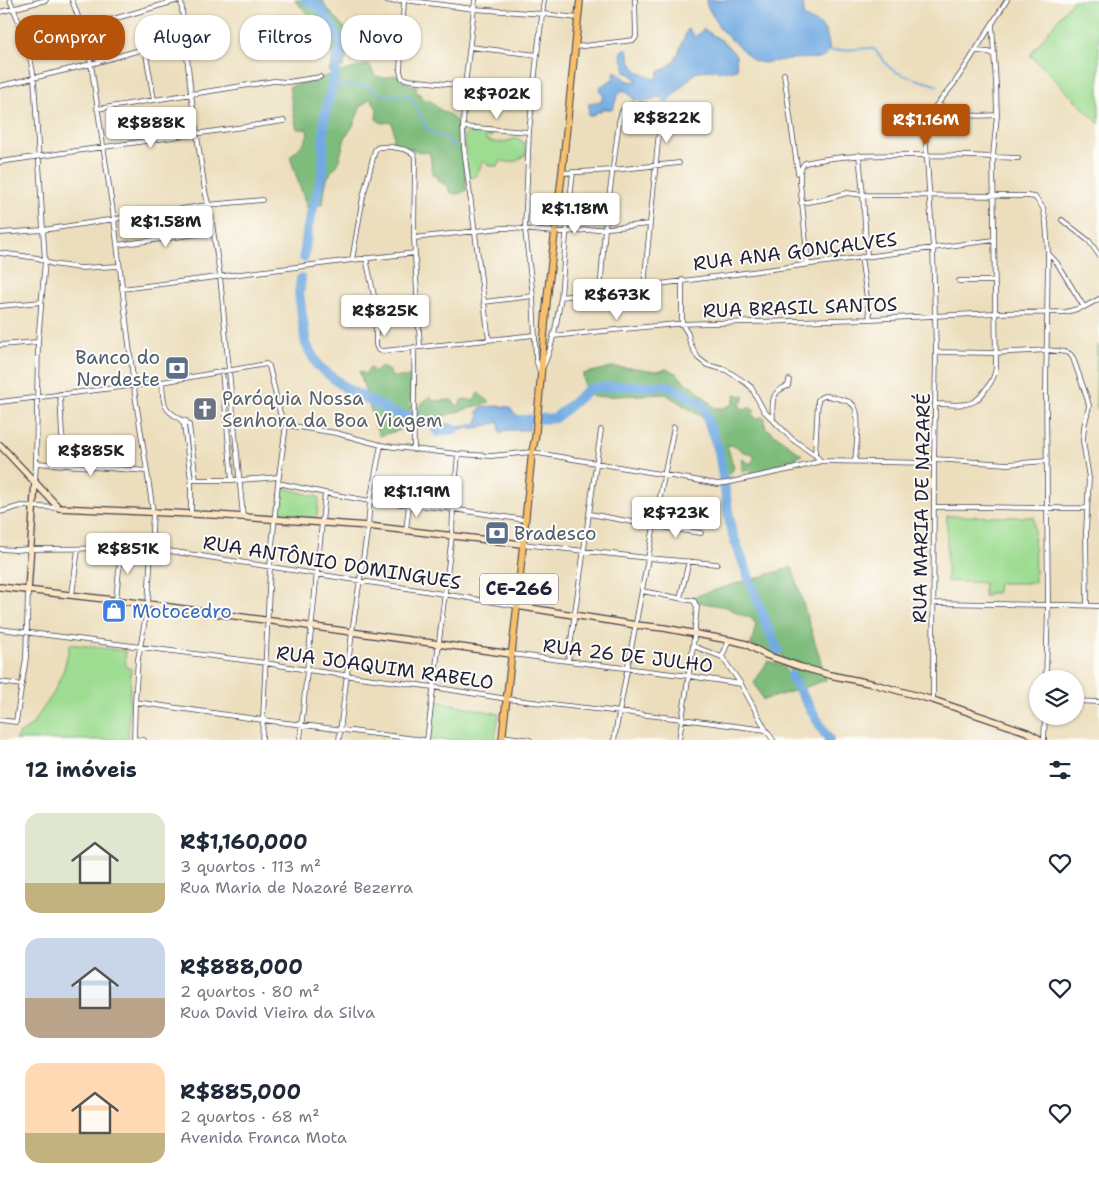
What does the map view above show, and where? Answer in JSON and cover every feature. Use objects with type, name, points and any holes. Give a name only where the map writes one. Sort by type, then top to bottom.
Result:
[{"type":"main road","name":"CE-266","points":[[502,738],[580,0]]},
{"type":"street","points":[[10,0],[16,15]]},
{"type":"street","points":[[0,12],[46,0]]},
{"type":"street","points":[[72,0],[77,15]]},
{"type":"street","points":[[125,16],[180,0],[182,15]]},
{"type":"street","points":[[384,0],[404,0],[474,9],[578,18]]},
{"type":"street","points":[[404,0],[400,71],[402,78],[533,93]]},
{"type":"street","points":[[475,0],[465,86],[463,126],[466,168],[489,340]]},
{"type":"street","points":[[540,374],[536,360],[525,230],[529,132],[544,0]]},
{"type":"street","points":[[575,47],[626,42],[634,39],[636,37],[635,0]]},
{"type":"street","name":"RUA MARIA DE NAZARÉ","points":[[932,700],[936,316],[926,155],[926,122],[930,113],[953,85],[976,51],[1007,0]]},
{"type":"street","points":[[935,404],[965,404],[974,402],[979,398],[994,376],[996,367],[993,156],[998,115],[992,25]]},
{"type":"street","points":[[470,47],[537,55]]},
{"type":"street","points":[[976,51],[989,52],[994,55]]},
{"type":"street","points":[[0,86],[135,52]]},
{"type":"street","points":[[0,720],[16,722],[26,658],[32,507],[36,464],[38,342],[45,261],[34,78],[30,60]]},
{"type":"street","points":[[90,60],[114,219],[134,385],[153,512],[148,604],[140,647],[135,702],[134,739],[144,740]]},
{"type":"street","points":[[147,60],[154,100]]},
{"type":"street","points":[[187,60],[196,133],[220,276],[243,517]]},
{"type":"street","points":[[784,74],[800,182]]},
{"type":"street","points":[[97,109],[274,81],[288,82],[320,77]]},
{"type":"street","points":[[937,104],[952,112],[966,116],[998,115]]},
{"type":"street","points":[[600,292],[605,228],[619,122],[623,110],[635,105],[653,109],[658,114],[660,121],[644,286]]},
{"type":"street","points":[[0,162],[284,121]]},
{"type":"street","points":[[463,126],[529,132]]},
{"type":"street","points":[[352,260],[363,197],[375,150],[383,146],[412,153],[415,161],[414,238],[420,347]]},
{"type":"street","points":[[808,264],[800,182],[800,170],[805,163],[859,156],[926,155],[1018,158]]},
{"type":"street","points":[[859,156],[867,256]]},
{"type":"street","points":[[562,173],[679,163]]},
{"type":"street","points":[[540,374],[550,351],[561,297],[573,172]]},
{"type":"street","points":[[801,203],[847,193],[863,195],[1027,196],[1035,197],[1043,208],[1048,253],[1046,670]]},
{"type":"street","points":[[0,233],[43,230],[207,205],[262,200]]},
{"type":"street","points":[[1062,220],[1089,240],[1099,255]]},
{"type":"street","points":[[414,238],[508,228],[566,232],[650,224]]},
{"type":"street","points":[[117,245],[213,232]]},
{"type":"street","name":"RUA ANA GONÇALVES","points":[[561,297],[994,240]]},
{"type":"street","points":[[0,253],[38,258],[61,266],[80,268],[119,266]]},
{"type":"street","points":[[122,289],[415,253]]},
{"type":"street","points":[[1048,253],[1084,307]]},
{"type":"street","points":[[861,257],[870,319]]},
{"type":"street","points":[[366,258],[376,305],[376,348],[380,351],[534,335]]},
{"type":"street","points":[[682,280],[682,324],[700,360],[707,365],[726,370],[751,387],[764,411],[792,439],[821,461]]},
{"type":"street","points":[[959,281],[994,281]]},
{"type":"street","points":[[484,302],[532,296]]},
{"type":"street","name":"RUA BRASIL SANTOS","points":[[553,336],[682,324],[1066,312],[1084,307],[1099,299]]},
{"type":"street","points":[[0,306],[41,302]]},
{"type":"street","points":[[0,345],[38,342]]},
{"type":"street","points":[[414,347],[414,450]]},
{"type":"street","points":[[936,352],[995,353],[1047,350],[1066,352],[1073,358],[1089,406],[1083,440],[1089,478],[1086,532],[1087,606]]},
{"type":"street","points":[[0,402],[162,382],[268,364],[280,413],[286,425],[278,482],[270,567],[262,740]]},
{"type":"street","points":[[222,372],[232,480]]},
{"type":"street","points":[[773,420],[772,400],[778,392],[788,386],[789,380]]},
{"type":"street","points":[[162,382],[166,407],[169,412],[182,420],[184,425],[194,480],[192,514]]},
{"type":"street","points":[[60,394],[62,436],[64,440],[78,441]]},
{"type":"street","points":[[815,455],[818,400],[822,396],[827,396],[850,402],[856,410],[858,417],[855,461]]},
{"type":"street","points":[[286,425],[336,433],[382,445],[414,450],[490,456],[532,452],[718,484],[821,461],[934,461],[1007,464],[1047,461]]},
{"type":"street","points":[[614,740],[674,427]]},
{"type":"street","points":[[568,662],[601,430]]},
{"type":"street","points":[[0,445],[60,508]]},
{"type":"street","points":[[339,740],[370,501],[382,445]]},
{"type":"street","points":[[135,702],[426,740],[452,535],[458,454]]},
{"type":"street","points":[[36,464],[147,471]]},
{"type":"street","points":[[194,480],[240,480],[279,477]]},
{"type":"street","points":[[278,482],[370,501],[453,509],[525,520]]},
{"type":"street","points":[[300,740],[325,493]]},
{"type":"street","points":[[406,530],[409,505]]},
{"type":"street","points":[[0,512],[16,507],[32,507],[275,519],[368,526],[583,551],[717,564]]},
{"type":"street","points":[[934,507],[1087,508]]},
{"type":"street","points":[[590,514],[702,533]]},
{"type":"street","points":[[116,600],[121,548]]},
{"type":"street","name":"RUA ANTÔNIO DOMINGUES","points":[[0,549],[150,548],[636,626],[664,628],[746,644],[766,655],[801,667],[932,700],[1027,732],[1042,740]]},
{"type":"street","points":[[72,595],[78,549]]},
{"type":"street","points":[[680,598],[689,561]]},
{"type":"street","points":[[0,587],[148,604],[511,654]]},
{"type":"street","points":[[642,591],[694,601],[696,603],[693,646],[680,740]]},
{"type":"street","points":[[934,603],[1099,606]]},
{"type":"street","name":"RUA JOAQUIM RABELO","points":[[0,629],[266,663],[507,699],[682,718],[766,730]]},
{"type":"street","points":[[722,657],[729,640]]},
{"type":"street","points":[[693,646],[722,657],[741,684],[773,740]]},
{"type":"street","name":"RUA 26 DE JULHO","points":[[511,654],[741,684]]},
{"type":"street","points":[[0,682],[22,686]]},
{"type":"street","points":[[1084,702],[1099,702]]},
{"type":"street","points":[[1042,740],[1044,725]]},
{"type":"street","points":[[502,738],[530,740]]},
{"type":"green space","points":[[294,0],[323,0],[325,6],[341,24],[341,60],[345,60],[343,67],[340,66],[331,73],[329,71],[332,62],[331,15],[310,15]]},
{"type":"green space","points":[[1073,0],[1099,0],[1099,124],[1030,55]]},
{"type":"green space","points":[[369,64],[375,76],[385,78],[394,75],[399,76],[408,84],[417,86],[416,93],[420,93],[421,99],[430,100],[457,122],[458,128],[462,132],[467,190],[458,194],[449,192],[449,187],[437,180],[437,175],[432,174],[429,152],[423,153],[393,142],[392,122],[382,123],[376,119],[377,109],[371,98],[361,106],[353,126],[345,138],[338,164],[327,179],[323,204],[307,208],[290,157],[304,142],[308,131],[297,129],[289,87]]},
{"type":"green space","points":[[490,131],[493,134],[485,139],[498,143],[518,138],[525,145],[526,154],[513,162],[501,161],[498,166],[489,166],[485,162],[482,163],[476,176],[471,178],[468,176],[465,135]]},
{"type":"green space","points":[[1097,346],[1099,346],[1099,412],[1096,405]]},
{"type":"green space","points":[[381,366],[390,372],[392,377],[412,377],[410,414],[396,410],[367,396],[359,371],[365,374],[370,368],[375,372]]},
{"type":"green space","points":[[612,367],[656,371],[666,369],[676,373],[688,385],[693,386],[715,408],[724,408],[733,404],[735,394],[745,397],[739,406],[746,410],[749,407],[755,411],[752,414],[757,419],[765,418],[765,427],[802,455],[752,475],[750,470],[742,472],[742,459],[752,463],[755,455],[742,451],[736,446],[727,445],[734,468],[729,475],[718,466],[709,422],[666,394],[593,397],[584,385],[583,374]]},
{"type":"green space","points":[[478,393],[490,402],[434,419],[415,415],[419,406],[430,396],[433,401],[452,400],[457,406],[460,405],[461,400],[474,401]]},
{"type":"green space","points":[[368,402],[392,414],[425,423],[379,436]]},
{"type":"green space","points":[[285,489],[318,497],[316,517],[303,518],[281,513],[279,506],[280,493]]},
{"type":"green space","points":[[947,516],[1034,517],[1035,583],[998,583],[997,593],[989,593],[988,596],[984,596],[984,583],[947,581]]},
{"type":"green space","points":[[792,567],[824,672],[784,660],[751,580]]},
{"type":"green space","points":[[748,580],[781,659],[751,645],[756,624],[751,618],[726,607],[703,603],[689,598]]},
{"type":"green space","points":[[70,644],[125,651],[126,667],[131,669],[128,740],[15,740],[18,735],[31,726],[53,694],[64,669]]},
{"type":"green space","points":[[768,661],[783,666],[797,690],[763,700],[754,682]]},
{"type":"green space","points":[[786,664],[825,675],[826,680],[800,689]]},
{"type":"green space","points":[[433,700],[499,714],[495,740],[429,740]]},
{"type":"water","points":[[706,0],[802,0],[803,16],[816,22],[823,28],[826,32],[830,51],[822,58],[789,59],[764,63],[754,61],[721,30],[707,6]]},
{"type":"water","points":[[688,29],[695,37],[703,29],[723,41],[736,55],[737,69],[726,71],[704,70],[695,73],[666,103],[659,97],[645,101],[634,100],[627,92],[622,90],[617,97],[613,109],[602,109],[601,112],[596,112],[593,116],[588,116],[589,103],[601,102],[603,95],[599,91],[601,86],[613,79],[615,71],[627,80],[637,81],[632,75],[625,72],[621,52],[626,48],[635,69],[655,79],[658,77],[658,72],[665,69],[675,59]]},
{"type":"water","points":[[481,407],[509,407],[519,416],[517,425],[529,422],[530,430],[507,430],[500,433],[499,422],[477,428],[436,431],[428,423],[442,428],[446,423],[461,427],[476,424],[480,415],[477,413]]},
{"type":"waterway","points":[[304,257],[308,226],[323,172],[324,118],[342,44],[320,7],[306,0]]},
{"type":"waterway","points":[[830,51],[874,49],[890,68],[895,71],[907,77],[938,86]]},
{"type":"waterway","points":[[331,86],[364,85],[370,87],[378,94],[391,96],[408,95],[413,101],[426,128],[448,140],[454,147]]},
{"type":"waterway","points":[[301,279],[299,294],[306,344],[318,366],[347,389],[395,413],[430,422],[438,432],[454,429]]},
{"type":"waterway","points":[[505,421],[555,418],[589,389],[615,386],[669,386],[702,404],[719,451],[731,530],[778,650]]},
{"type":"waterway","points":[[791,676],[829,740]]},
{"type":"place","name":"Banco do Nordeste","points":[[177,368]]},
{"type":"place","name":"Paróquia Nossa Senhora da Boa Viagem","points":[[205,409]]},
{"type":"place","name":"Bradesco","points":[[497,533]]},
{"type":"place","name":"Motocedro","points":[[114,611]]}]
